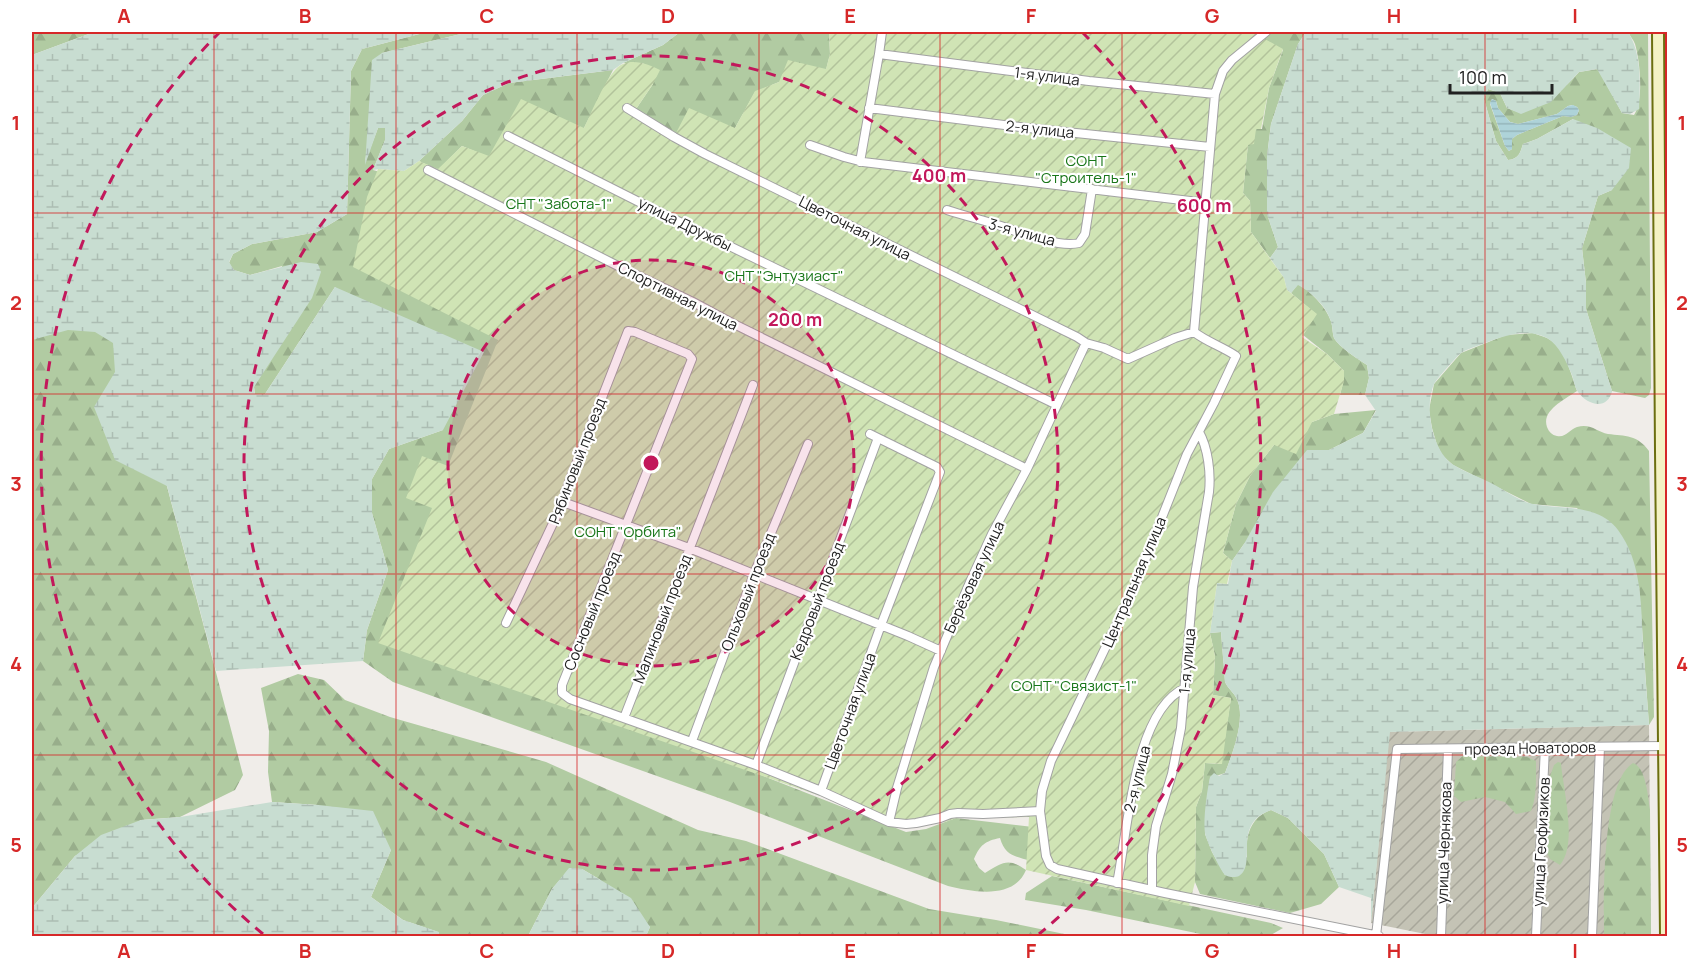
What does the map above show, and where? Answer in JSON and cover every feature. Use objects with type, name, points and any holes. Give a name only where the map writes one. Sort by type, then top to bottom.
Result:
[{"type":"main road","points":[[1658,32],[1664,451],[1666,936]]},
{"type":"street","points":[[860,162],[882,32]]},
{"type":"street","points":[[1194,332],[1215,94],[1223,70],[1266,32]]},
{"type":"street","name":"1-я улица","points":[[879,54],[1089,81],[1215,94]]},
{"type":"street","name":"Цветочная улица","points":[[627,108],[674,138],[705,154],[1086,343],[1128,359],[1194,332]]},
{"type":"street","name":"2-я улица","points":[[870,108],[1028,128],[1210,147]]},
{"type":"street","name":"улица Дружбы","points":[[508,136],[1057,405]]},
{"type":"street","points":[[810,145],[860,162],[1207,203]]},
{"type":"street","name":"Спортивная улица","points":[[428,170],[1027,469]]},
{"type":"street","name":"3-я улица","points":[[947,210],[1029,236],[1076,244],[1083,239],[1085,234],[1092,189]]},
{"type":"street","name":"Рябиновый проезд","points":[[506,623],[563,502],[628,331],[663,344]]},
{"type":"street","name":"Центральная улица","points":[[1117,883],[1057,869],[1050,865],[1046,856],[1040,811],[1042,791],[1051,761],[1134,588],[1178,475],[1236,357],[1225,348],[1194,332]]},
{"type":"street","name":"Берёзовая улица","points":[[889,822],[891,806],[919,713],[941,651],[979,563],[1027,469],[1086,343]]},
{"type":"street","name":"Сосновый проезд","points":[[624,718],[570,699],[562,693],[562,685],[692,359],[688,354],[663,344]]},
{"type":"street","name":"Малиновый проезд","points":[[624,718],[753,385]]},
{"type":"street","name":"1-я улица","points":[[1152,890],[1152,855],[1156,826],[1182,728],[1193,587],[1210,485],[1206,446],[1199,432]]},
{"type":"street","name":"Цветочная улица","points":[[821,791],[881,625],[940,472],[937,466],[874,436]]},
{"type":"street","name":"Кедровый проезд","points":[[756,765],[818,601],[874,436]]},
{"type":"street","name":"Ольховый проезд","points":[[692,741],[754,574],[808,444]]},
{"type":"street","points":[[563,502],[689,548],[941,651]]},
{"type":"street","name":"2-я улица","points":[[1117,883],[1130,800],[1149,733],[1161,709],[1171,697],[1185,688]]},
{"type":"street","points":[[624,718],[756,765],[889,822],[916,823],[958,813],[1040,811]]},
{"type":"street","name":"проезд Новаторов","points":[[1378,936],[1397,749],[1664,746]]},
{"type":"street","name":"улица Геофизиков","points":[[1536,936],[1545,747]]},
{"type":"street","points":[[1592,936],[1600,747]]},
{"type":"street","name":"улица Чернякова","points":[[1441,936],[1448,749]]},
{"type":"street","points":[[1117,883],[1378,936]]},
{"type":"shaded area","points":[[1649,725],[1651,936],[1435,936],[1371,923],[1389,732]]},
{"type":"green space","points":[[32,32],[94,32],[32,55]]},
{"type":"green space","points":[[94,32],[427,32],[362,49],[351,71],[347,214],[317,232],[252,244],[233,254],[229,262],[234,270],[250,275],[301,262],[318,264],[321,272],[312,298],[254,387],[255,394],[265,394],[335,287],[484,352],[443,430],[389,449],[372,479],[372,513],[388,570],[367,630],[363,661],[216,671],[167,486],[115,460],[94,407],[115,372],[113,343],[95,332],[68,330],[32,340],[32,55]]},
{"type":"green space","points":[[427,32],[469,32],[382,53],[365,162],[378,128],[386,128],[385,140],[373,170],[482,202],[687,746],[906,832],[926,829],[956,818],[1033,827],[1031,861],[1008,852],[1000,838],[984,844],[974,859],[985,873],[1005,863],[1020,866],[1026,870],[1020,880],[1012,886],[992,892],[948,886],[730,802],[393,682],[363,661],[367,630],[388,570],[372,513],[372,479],[389,449],[443,430],[335,287],[265,394],[255,394],[254,387],[282,266],[250,275],[234,270],[229,263],[233,254],[252,244],[317,232],[347,214],[351,71],[362,49]]},
{"type":"green space","points":[[469,32],[680,32],[663,45],[613,70],[509,83],[483,95],[462,121],[419,161],[404,171],[373,170],[385,140],[385,128],[378,128],[365,165],[372,60],[382,53]]},
{"type":"green space","points":[[680,32],[829,32],[830,54],[826,70],[779,82],[755,92],[735,128],[676,133],[636,109],[653,84],[643,63],[623,63],[663,45]]},
{"type":"green space","points":[[829,32],[1270,32],[1263,38],[1283,49],[1269,88],[1261,129],[1256,129],[1254,144],[1248,145],[1243,193],[1250,201],[1251,232],[1284,278],[1287,290],[1317,314],[1302,337],[1327,354],[1344,371],[1344,381],[1334,414],[1312,422],[1296,454],[1274,445],[1250,476],[1236,504],[1223,553],[1232,561],[1227,584],[1217,583],[1210,633],[1215,656],[1213,695],[1231,698],[1222,764],[1205,763],[1202,791],[1196,807],[1195,882],[1189,906],[1026,870],[1029,817],[956,818],[945,822],[887,819],[378,643],[432,508],[406,498],[422,456],[448,466],[498,340],[353,267],[367,197],[378,169],[404,171],[419,161],[438,169],[462,146],[489,156],[521,99],[584,128],[612,74],[623,64],[633,62],[660,70],[636,109],[676,133],[689,108],[735,128],[755,91],[779,82],[788,60],[826,69],[830,54]]},
{"type":"green space","points":[[1270,32],[1306,32],[1298,44],[1271,124],[1267,156],[1267,214],[1278,247],[1270,258],[1251,232],[1250,201],[1243,193],[1248,144],[1256,129],[1262,129],[1269,88],[1283,50],[1262,38]]},
{"type":"green space","points":[[1306,32],[1628,32],[1636,50],[1639,69],[1639,109],[1630,114],[1622,113],[1597,69],[1579,72],[1551,102],[1521,114],[1507,108],[1500,93],[1488,89],[1484,99],[1496,141],[1508,160],[1517,157],[1523,144],[1573,119],[1597,128],[1631,148],[1629,168],[1612,190],[1598,196],[1582,248],[1586,309],[1612,391],[1610,397],[1597,404],[1582,397],[1568,365],[1555,345],[1539,335],[1521,333],[1494,340],[1461,353],[1434,384],[1431,393],[1430,415],[1439,449],[1452,464],[1523,501],[1544,506],[1590,511],[1610,521],[1618,530],[1632,556],[1639,584],[1649,725],[1390,732],[1371,923],[1371,898],[1339,887],[1324,854],[1288,818],[1271,810],[1259,816],[1248,834],[1244,870],[1236,877],[1226,876],[1223,872],[1205,833],[1210,777],[1214,773],[1219,776],[1225,773],[1237,738],[1240,719],[1237,699],[1225,682],[1221,632],[1210,633],[1217,583],[1228,584],[1232,561],[1273,492],[1307,450],[1329,450],[1363,433],[1376,411],[1365,395],[1369,378],[1367,365],[1336,341],[1328,314],[1308,291],[1298,285],[1291,293],[1287,290],[1284,278],[1270,258],[1278,247],[1267,214],[1267,156],[1271,124],[1298,44]]},
{"type":"green space","points":[[1628,32],[1648,32],[1651,388],[1649,395],[1645,398],[1612,391],[1586,309],[1582,248],[1598,196],[1612,190],[1573,119],[1523,144],[1517,157],[1508,160],[1496,141],[1484,99],[1488,89],[1500,93],[1507,108],[1521,113],[1553,96],[1579,72],[1598,69],[1622,113],[1634,115],[1639,100],[1640,70],[1635,44]],"holes":[[[1492,99],[1496,101],[1498,108],[1510,122],[1518,124],[1557,114],[1572,105],[1579,110],[1577,115],[1563,116],[1517,135],[1512,139],[1512,149],[1509,151],[1505,146],[1490,104]]]},
{"type":"green space","points":[[613,70],[584,128],[489,157],[462,146],[438,170],[419,161],[462,121],[483,95],[509,83]]},
{"type":"green space","points":[[75,137],[243,775],[235,790],[180,817],[141,820],[75,856],[32,908],[32,148]]},
{"type":"green space","points":[[1298,284],[1325,309],[1336,341],[1367,365],[1369,378],[1365,395],[1340,395],[1344,371],[1303,335],[1316,314],[1291,293]]},
{"type":"green space","points":[[1533,333],[1553,342],[1563,354],[1577,391],[1551,410],[1546,421],[1551,433],[1555,436],[1565,435],[1577,427],[1586,426],[1604,433],[1636,439],[1649,451],[1654,717],[1649,725],[1639,586],[1577,508],[1531,504],[1453,465],[1442,455],[1437,445],[1429,410],[1434,384],[1461,353],[1506,335]]},
{"type":"green space","points":[[1376,410],[1363,433],[1329,450],[1244,544],[1232,561],[1223,553],[1236,504],[1250,476],[1274,445],[1312,422],[1334,414]]},
{"type":"green space","points":[[1221,632],[1225,682],[1237,699],[1240,719],[1237,738],[1225,773],[1210,778],[1205,834],[1225,875],[1247,857],[1248,835],[1258,817],[1271,810],[1288,818],[1324,854],[1339,887],[1321,904],[1290,913],[1200,894],[1195,882],[1196,807],[1202,791],[1205,763],[1221,764],[1231,698],[1213,695],[1215,656],[1210,633]]},
{"type":"green space","points":[[298,674],[324,680],[345,700],[390,717],[546,762],[698,830],[746,841],[929,909],[1074,936],[646,936],[650,927],[599,879],[582,869],[570,868],[552,889],[528,936],[439,936],[438,932],[403,920],[371,897],[391,850],[318,805],[272,802],[268,772],[269,731],[261,688]]},
{"type":"green space","points":[[1463,756],[1527,757],[1536,761],[1535,793],[1531,811],[1516,814],[1505,802],[1485,797],[1461,802],[1454,796],[1456,762]]},
{"type":"green space","points":[[1561,763],[1569,830],[1565,856],[1560,865],[1550,859],[1546,851],[1545,840],[1549,810],[1549,779],[1554,765]]},
{"type":"green space","points":[[1633,763],[1644,776],[1650,810],[1651,936],[1604,936],[1606,844],[1610,817],[1615,794],[1623,775]]},
{"type":"green space","points":[[272,802],[373,811],[391,850],[371,897],[403,920],[439,932],[439,936],[32,936],[32,908],[75,856],[101,835],[141,820],[180,817]]},
{"type":"green space","points":[[569,868],[582,869],[631,898],[650,927],[646,936],[528,936],[552,889]]},
{"type":"green space","points":[[1052,876],[1271,923],[1283,928],[1269,936],[1210,936],[1086,910],[1025,900],[1026,893]]},
{"type":"water","points":[[1492,99],[1496,101],[1498,108],[1510,122],[1518,124],[1557,114],[1568,106],[1573,105],[1579,110],[1577,115],[1563,116],[1517,135],[1512,139],[1512,149],[1509,151],[1505,146],[1490,103]]},
{"type":"park label","name":"СОНТ \"Строитель-1\"","points":[[1086,168]]},
{"type":"park label","name":"СНТ \"Забота-1\"","points":[[559,203]]},
{"type":"park label","name":"СНТ \"Энтузиаст\"","points":[[784,275]]},
{"type":"park label","name":"СОНТ \"Орбита\"","points":[[628,531]]},
{"type":"park label","name":"СОНТ \"Связист-1\"","points":[[1074,685]]}]
